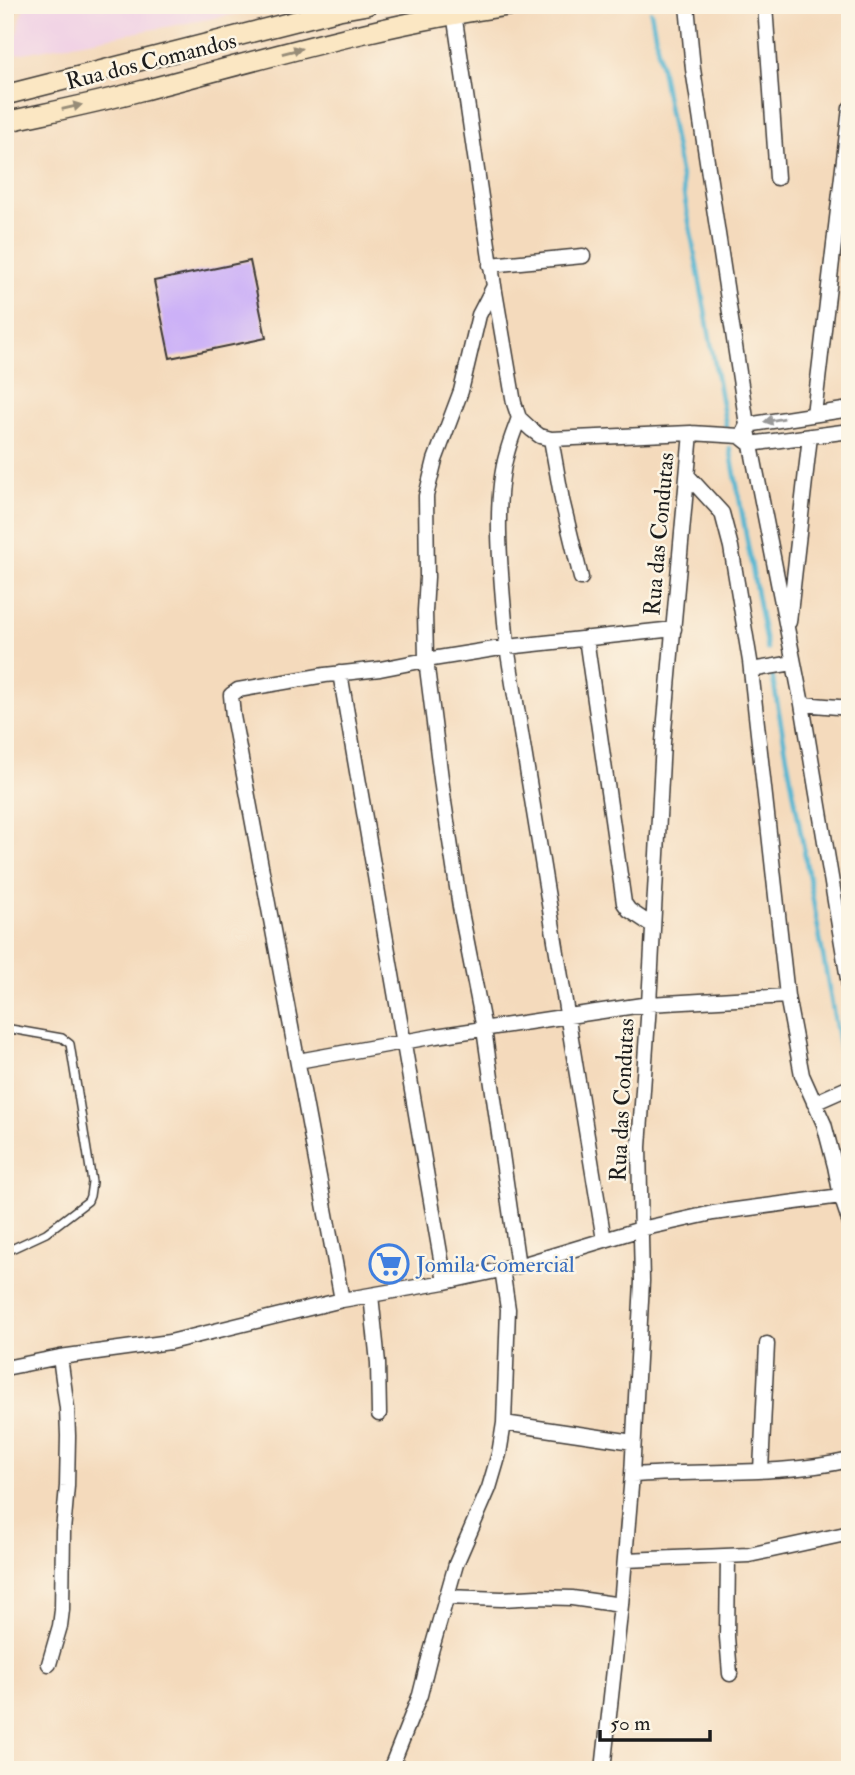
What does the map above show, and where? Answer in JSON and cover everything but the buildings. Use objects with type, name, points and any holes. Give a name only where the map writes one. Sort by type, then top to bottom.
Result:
[{"type":"main road","name":"Rua dos Comandos","points":[[5,95],[367,5]]},
{"type":"main road","name":"Rua dos Comandos","points":[[5,122],[137,92],[353,35],[453,13],[514,5]]},
{"type":"street","points":[[5,19],[8,5]]},
{"type":"street","points":[[687,5],[693,69],[746,435],[802,704],[850,991]]},
{"type":"street","points":[[765,5],[777,178]]},
{"type":"street","points":[[453,13],[510,386],[519,418],[540,436],[551,439],[691,433],[810,436],[850,431]]},
{"type":"street","points":[[814,414],[850,108]]},
{"type":"street","points":[[491,265],[583,256]]},
{"type":"street","points":[[494,286],[479,315],[461,391],[435,460],[426,496],[426,660],[444,802],[460,907],[484,1029],[518,1266]]},
{"type":"street","points":[[746,435],[814,414],[850,408]]},
{"type":"street","points":[[519,418],[506,454],[500,493],[500,549],[507,647],[604,1240]]},
{"type":"street","name":"Rua das Condutas","points":[[603,1770],[632,1475],[642,1281],[639,1147],[663,742],[691,433]]},
{"type":"street","points":[[788,636],[810,436]]},
{"type":"street","points":[[551,439],[581,579]]},
{"type":"street","points":[[688,476],[722,513],[731,547],[751,670],[787,996],[802,1075],[828,1135],[841,1196],[850,1223]]},
{"type":"street","points":[[342,1300],[231,695],[238,690],[507,647],[674,629]]},
{"type":"street","points":[[586,638],[624,903],[629,910],[653,926]]},
{"type":"street","points":[[751,670],[793,663]]},
{"type":"street","points":[[340,673],[445,1282]]},
{"type":"street","points":[[802,704],[850,708]]},
{"type":"street","points":[[298,1061],[649,1004],[787,996]]},
{"type":"street","points":[[814,1103],[845,1089]]},
{"type":"street","points":[[5,1368],[60,1357],[170,1342],[342,1300],[518,1266],[641,1229],[712,1213],[841,1196]]},
{"type":"street","points":[[390,1770],[420,1695],[456,1564],[489,1488],[499,1454],[504,1423],[508,1309],[502,1269]]},
{"type":"street","points":[[371,1295],[378,1363],[379,1414]]},
{"type":"street","points":[[761,1471],[767,1344]]},
{"type":"street","points":[[50,1664],[62,1610],[63,1531],[67,1486],[67,1417],[60,1357]]},
{"type":"street","points":[[504,1423],[633,1442]]},
{"type":"street","points":[[632,1475],[761,1471],[850,1460]]},
{"type":"street","points":[[625,1560],[748,1555],[850,1533]]},
{"type":"street","points":[[728,1557],[727,1637],[730,1674]]},
{"type":"street","points":[[446,1597],[572,1598],[621,1605]]},
{"type":"lane","points":[[5,1028],[62,1038],[70,1044],[92,1182],[88,1201],[46,1233],[5,1252]]},
{"type":"shaded area","points":[[24,5],[286,5],[12,55]]},
{"type":"waterway","points":[[651,12],[726,426]]},
{"type":"waterway","points":[[730,448],[767,649]]},
{"type":"waterway","points":[[772,674],[846,1082]]},
{"type":"place","name":"Jomila Comercial","points":[[389,1264]]}]
